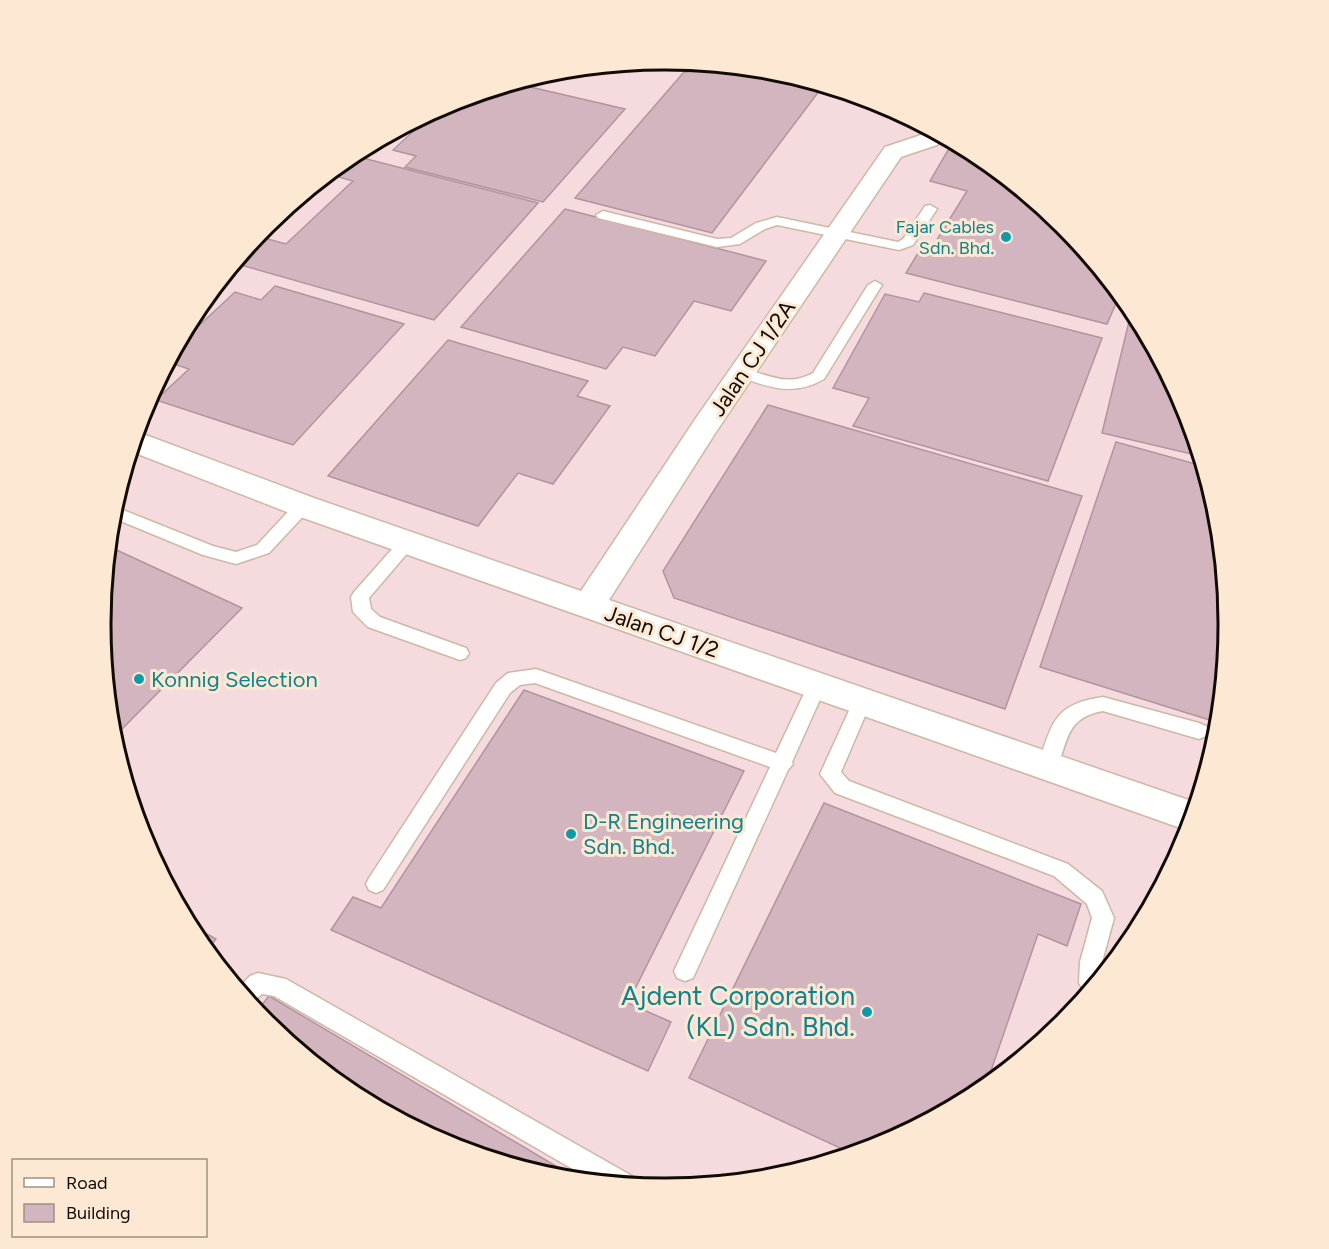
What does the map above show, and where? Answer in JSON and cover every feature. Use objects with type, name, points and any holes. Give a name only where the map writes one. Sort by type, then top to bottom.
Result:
[{"type":"street","name":"Jalan CJ 1/2A","points":[[589,605],[706,425],[893,152],[930,139]]},
{"type":"street","name":"Jalan CJ 1/2","points":[[141,444],[407,543],[1185,814]]},
{"type":"lane","points":[[603,215],[717,243],[731,244],[764,222],[777,221],[899,246],[908,242],[930,209]]},
{"type":"lane","points":[[742,374],[787,386],[804,385],[819,376],[875,285]]},
{"type":"lane","points":[[121,515],[209,551],[236,558],[263,549],[303,506]]},
{"type":"lane","points":[[407,543],[360,597],[362,612],[374,622],[460,653]]},
{"type":"lane","points":[[376,884],[503,688],[515,678],[536,676],[783,764]]},
{"type":"lane","points":[[685,971],[783,764],[817,686]]},
{"type":"lane","points":[[862,702],[830,774],[835,781],[842,787],[1061,870],[1095,898],[1103,918],[1091,962],[1090,979]]},
{"type":"lane","points":[[1047,768],[1063,722],[1083,707],[1103,704],[1199,731]]},
{"type":"lane","points":[[249,992],[258,983],[278,987],[606,1175]]},
{"type":"shaded area","points":[[664,70],[701,72],[737,75],[808,89],[877,113],[910,128],[942,145],[1002,185],[1030,208],[1081,259],[1104,287],[1144,348],[1161,379],[1189,446],[1200,481],[1214,552],[1218,624],[1217,661],[1214,697],[1200,768],[1176,837],[1161,870],[1144,902],[1104,962],[1081,990],[1030,1041],[1002,1064],[942,1104],[877,1136],[843,1149],[808,1160],[737,1174],[701,1177],[628,1177],[592,1174],[521,1160],[452,1136],[419,1121],[387,1104],[327,1064],[299,1041],[248,990],[225,962],[185,902],[153,837],[140,803],[129,768],[115,697],[110,624],[112,588],[115,552],[129,481],[153,412],[168,379],[185,347],[225,287],[248,259],[299,208],[327,185],[387,145],[452,113],[486,100],[521,89],[592,75]]},
{"type":"building","points":[[684,72],[737,75],[818,92],[712,233],[575,198]]},
{"type":"building","points":[[530,87],[625,109],[543,202],[405,167],[416,156],[393,150],[419,128],[486,100]]},
{"type":"building","name":"Fajar Cables Sdn. Bhd.","points":[[949,149],[1002,185],[1056,233],[1104,287],[1116,304],[1107,324],[906,273],[921,248],[930,251],[967,191],[930,181]]},
{"type":"building","points":[[365,159],[538,203],[434,320],[243,265],[267,239],[286,244],[353,181],[339,177]]},
{"type":"building","points":[[565,209],[766,261],[731,311],[694,301],[655,356],[623,347],[606,369],[461,327]]},
{"type":"building","points":[[275,286],[404,324],[293,445],[158,401],[189,369],[176,365],[198,327],[235,292],[261,300]]},
{"type":"building","points":[[924,293],[1102,338],[1048,481],[853,426],[869,398],[833,388],[885,294],[919,302]]},
{"type":"building","points":[[1129,323],[1161,379],[1192,454],[1102,433]]},
{"type":"building","points":[[448,340],[588,381],[577,396],[610,406],[553,484],[518,473],[478,526],[328,476]]},
{"type":"building","points":[[768,405],[1082,496],[1005,709],[674,598],[663,571]]},
{"type":"building","points":[[1116,442],[1195,464],[1208,516],[1217,588],[1217,661],[1210,720],[1040,667]]},
{"type":"building","name":"Konnig Selection","points":[[115,549],[242,608],[121,730],[115,697],[110,624]]},
{"type":"building","name":"D-R Engineering Sdn. Bhd.","points":[[524,690],[744,771],[628,1003],[671,1022],[648,1071],[331,930],[353,897],[381,908]]},
{"type":"building","name":"Ajdent Corporation (KL) Sdn. Bhd.","points":[[824,803],[1081,904],[1067,946],[1038,934],[990,1072],[942,1104],[877,1136],[843,1149],[689,1078]]},
{"type":"building","points":[[204,933],[216,939],[212,944]]},
{"type":"building","points":[[269,996],[560,1169],[486,1149],[419,1121],[387,1104],[327,1064],[299,1041],[262,1005]]},
{"type":"place","name":"Fajar Cables Sdn. Bhd.","points":[[1006,237]]},
{"type":"place","name":"Konnig Selection","points":[[139,679]]},
{"type":"place","name":"D-R Engineering Sdn. Bhd.","points":[[571,834]]},
{"type":"place","name":"Ajdent Corporation (KL) Sdn. Bhd.","points":[[867,1012]]}]
